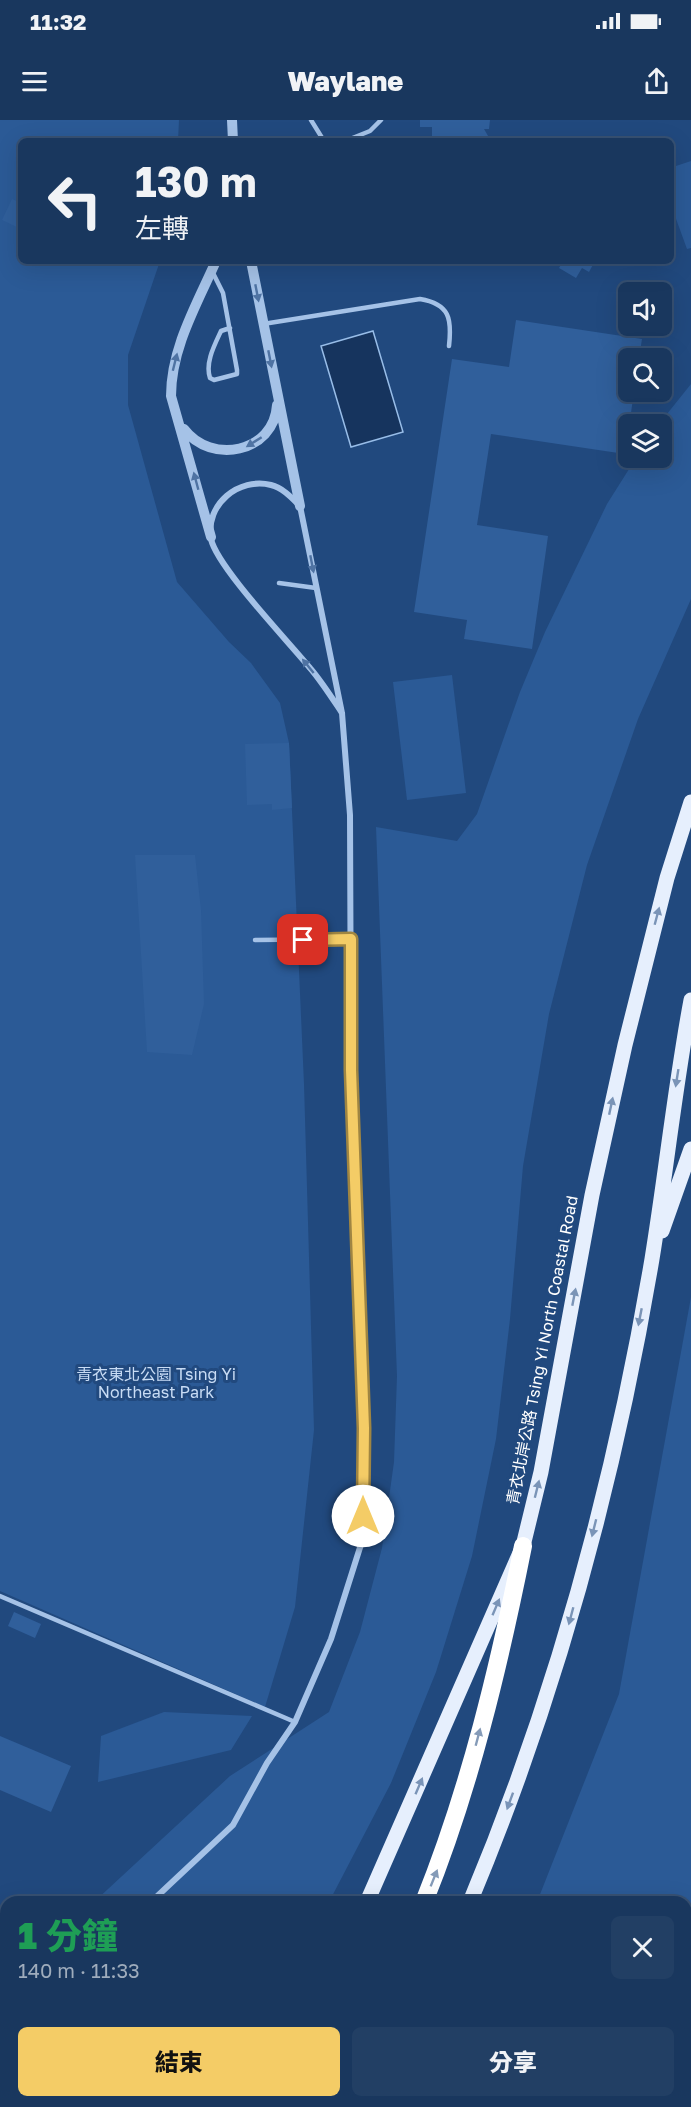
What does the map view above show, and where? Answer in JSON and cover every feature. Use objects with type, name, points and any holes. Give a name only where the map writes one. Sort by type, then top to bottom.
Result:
[{"type":"highway","name":"青衣北岸公路 Tsing Yi North Coastal Road","points":[[426,1896],[444,1853],[477,1740],[509,1614],[523,1546]]},
{"type":"main road","name":"青衣北岸公路 Tsing Yi North Coastal Road","points":[[523,1546],[541,1472],[592,1195],[625,1045],[667,878],[691,802]]},
{"type":"main road","points":[[472,1896],[525,1762],[569,1623],[609,1471],[652,1259],[691,1000]]},
{"type":"main road","points":[[652,1259],[691,1149]]},
{"type":"main road","points":[[370,1896],[523,1546]]},
{"type":"street","points":[[232,120],[233,138]]},
{"type":"street","points":[[157,1896],[233,1825],[267,1762],[295,1722],[331,1639],[363,1538],[364,1428],[352,1094],[350,815],[342,713],[252,264]]},
{"type":"street","points":[[214,266],[175,359],[171,396],[211,537],[221,560],[313,671],[342,713]]},
{"type":"street","points":[[179,419],[192,438],[202,445],[216,451],[233,451],[248,447],[263,436],[272,423],[277,409],[277,393]]},
{"type":"street","points":[[211,537],[215,512],[222,500],[233,490],[246,484],[273,485],[284,491],[300,506]]},
{"type":"lane","points":[[311,120],[322,138]]},
{"type":"lane","points":[[352,138],[370,131],[381,120]]},
{"type":"lane","points":[[214,266],[223,293],[230,328],[237,374],[214,380],[210,378],[207,369],[209,362],[221,331],[230,328]]},
{"type":"lane","points":[[264,324],[420,299],[436,301],[447,313],[451,328],[449,346]]},
{"type":"lane","points":[[279,583],[316,588]]},
{"type":"lane","points":[[255,940],[351,939]]},
{"type":"lane","points":[[0,1596],[295,1722]]},
{"type":"green space","name":"青衣東北公園 Tsing Yi Northeast Park","points":[[0,120],[179,120],[178,138],[18,138],[18,264],[159,264],[128,355],[128,405],[177,582],[229,642],[251,663],[280,703],[289,743],[304,1084],[314,1430],[295,1607],[265,1707],[0,1591]]},
{"type":"green space","points":[[691,161],[691,248],[687,249],[674,213],[674,167]]},
{"type":"green space","points":[[691,384],[691,599],[638,719],[587,865],[549,1014],[523,1166],[510,1319],[496,1439],[472,1556],[436,1672],[391,1783],[332,1896],[100,1896],[230,1776],[329,1712],[360,1632],[382,1548],[394,1462],[397,1376],[376,827],[457,841],[477,814],[520,692],[545,632],[607,504],[630,468],[672,468],[672,414],[667,414]]},
{"type":"green space","points":[[452,675],[466,793],[407,800],[393,682]]},
{"type":"green space","points":[[691,1297],[691,1896],[539,1896],[619,1694]]},
{"type":"green space","points":[[164,1712],[252,1716],[231,1750],[98,1782],[101,1736]]},
{"type":"shaded area","points":[[373,331],[403,432],[351,447],[321,346]]},
{"type":"building","points":[[420,120],[490,120],[489,129],[484,129],[489,138],[432,138],[432,127],[420,127]]},
{"type":"building","points":[[12,199],[18,202],[18,228],[2,220]]},
{"type":"building","points":[[561,264],[593,264],[589,272],[582,268],[576,278],[559,268]]},
{"type":"building","points":[[516,320],[642,339],[641,348],[618,348],[618,402],[633,402],[631,414],[618,414],[618,453],[491,434],[477,525],[548,536],[532,649],[464,639],[467,620],[414,612],[452,359],[509,367]]},
{"type":"building","points":[[289,743],[292,808],[272,810],[272,804],[247,805],[245,744]]},
{"type":"building","points":[[135,855],[195,855],[201,910],[204,1004],[192,1055],[147,1052]]},
{"type":"building","points":[[14,1612],[41,1624],[35,1638],[8,1626]]},
{"type":"building","points":[[0,1736],[71,1766],[51,1812],[0,1790]]},
{"type":"route","points":[[303,940],[351,939],[351,1070],[364,1428],[363,1516]]}]
